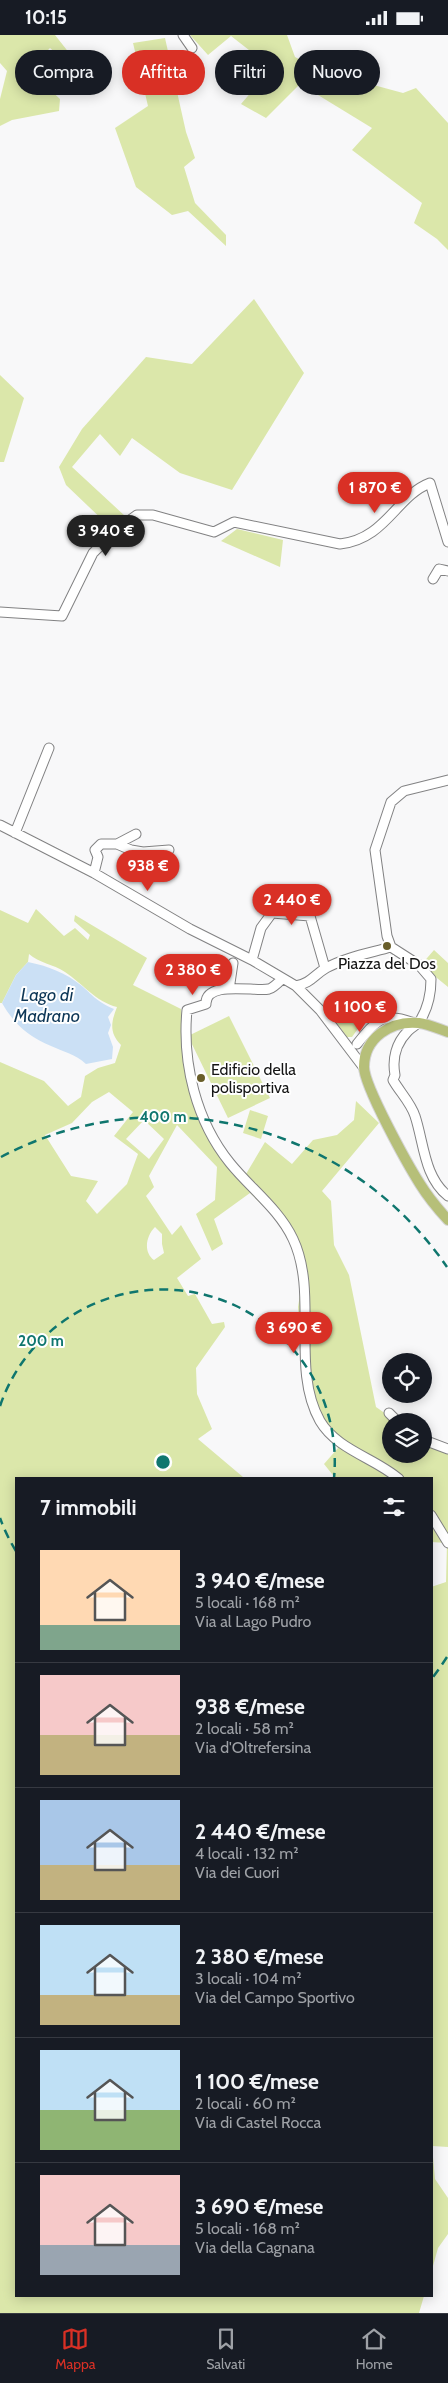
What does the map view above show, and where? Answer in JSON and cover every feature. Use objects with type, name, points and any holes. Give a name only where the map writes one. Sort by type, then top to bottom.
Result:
[{"type":"main road","points":[[448,1031],[416,1023],[388,1027],[375,1037],[368,1050],[364,1067],[371,1092],[420,1183],[448,1220]]},
{"type":"street","points":[[183,35],[192,48]]},
{"type":"street","points":[[0,612],[62,616],[93,553],[115,531],[137,515],[154,515],[214,532],[234,522],[321,541],[340,544],[352,543],[384,523],[421,487],[430,483],[448,542]]},
{"type":"street","points":[[433,579],[439,569],[448,571]]},
{"type":"street","points":[[15,833],[48,748]]},
{"type":"street","points":[[448,779],[404,791],[390,802],[375,850],[387,936],[391,947],[419,965],[431,979],[429,1001],[416,1023],[397,1047],[393,1063],[396,1075],[393,1079],[415,1114],[428,1166],[440,1190],[448,1197]]},
{"type":"street","points":[[0,825],[94,873],[235,957],[252,960],[296,986],[320,1010],[364,1067]]},
{"type":"street","points":[[94,873],[98,857],[95,850],[98,845],[117,844],[136,834]]},
{"type":"street","points":[[117,844],[142,852],[170,850]]},
{"type":"street","points":[[252,960],[261,928],[272,913],[310,916],[325,968]]},
{"type":"street","points":[[376,938],[387,936]]},
{"type":"street","points":[[296,986],[304,984],[325,968],[366,953],[391,947]]},
{"type":"street","points":[[224,989],[230,983],[235,957]]},
{"type":"street","points":[[282,979],[270,989],[224,989],[210,994],[206,999],[206,1004],[187,1010],[185,1024],[189,1075],[203,1120],[229,1163],[270,1207],[293,1238],[300,1261],[306,1308],[304,1335],[309,1380],[320,1421],[333,1437],[388,1469],[397,1477]]},
{"type":"street","points":[[356,1045],[372,1024],[380,1020],[400,1018],[416,1023]]},
{"type":"street","points":[[344,1043],[368,1050]]},
{"type":"street","points":[[432,1442],[448,1449]]},
{"type":"street","points":[[433,1518],[448,1543]]},
{"type":"green space","points":[[0,35],[55,35],[67,50],[52,50],[50,48],[48,50],[15,50],[15,95],[56,95],[60,99],[59,111],[12,120],[0,126],[0,99],[7,71],[0,63]]},
{"type":"green space","points":[[190,35],[287,35],[294,54],[294,90],[266,118],[241,104],[249,95],[284,95],[284,50],[249,50],[231,36],[208,55]]},
{"type":"green space","points":[[165,38],[168,50],[135,50],[133,43]]},
{"type":"green space","points":[[380,87],[403,93],[416,88],[448,123],[448,250],[437,239],[414,223],[422,203],[352,150],[372,128],[318,95],[380,95]]},
{"type":"green space","points":[[145,95],[178,95],[186,132],[195,158],[184,167],[195,203],[226,235],[226,246],[188,211],[172,215],[136,187],[115,128],[148,106]]},
{"type":"green space","points":[[254,299],[304,373],[232,490],[180,473],[132,438],[120,456],[100,434],[72,467],[125,516],[110,527],[66,485],[59,467],[82,429],[146,357],[192,364]]},
{"type":"green space","points":[[0,375],[24,398],[4,462],[0,462]]},
{"type":"green space","points":[[237,529],[283,540],[280,567],[221,541]]},
{"type":"green space","points":[[36,909],[64,936],[75,928],[88,940],[90,935],[74,921],[75,915],[147,958],[133,985],[181,1009],[189,1070],[219,1154],[246,1174],[265,1142],[292,1164],[313,1140],[337,1135],[354,1120],[356,1101],[379,1123],[322,1191],[331,1201],[334,1245],[349,1275],[376,1407],[385,1413],[382,1413],[382,1463],[432,1463],[432,1443],[448,1450],[448,2147],[433,2146],[433,1586],[446,1582],[447,1543],[433,1542],[433,1477],[334,1477],[324,1464],[338,1448],[313,1414],[301,1345],[298,1307],[304,1270],[292,1234],[250,1193],[214,1219],[223,1244],[212,1251],[196,1214],[215,1200],[217,1167],[177,1125],[149,1176],[154,1187],[146,1196],[172,1235],[181,1225],[201,1259],[177,1278],[188,1296],[195,1294],[212,1324],[224,1322],[225,1327],[196,1368],[197,1394],[212,1429],[198,1439],[243,1477],[15,1477],[15,2297],[424,2297],[419,2313],[0,2313],[0,1062],[44,1081],[68,1106],[81,1097],[85,1076],[98,1068],[115,1063],[121,1045],[114,1036],[112,1027],[117,1007],[109,1005],[96,997],[65,972],[29,954],[28,962],[16,975],[2,1003],[0,1003],[0,910],[28,923]],"holes":[[[109,1092],[133,1112],[114,1136],[138,1154],[127,1184],[97,1214],[86,1201],[98,1181],[71,1176],[45,1135],[72,1123],[92,1102]],[[144,1120],[164,1139],[149,1159],[126,1139]],[[155,1227],[162,1234],[164,1253],[154,1260],[148,1253],[148,1239]]]},
{"type":"green space","points":[[434,950],[448,963],[448,987],[421,965]]},
{"type":"green space","points":[[348,1006],[361,1015],[362,1023],[352,1037],[347,1037],[336,1022]]},
{"type":"green space","points":[[229,1016],[270,1098],[228,1118],[188,1036]]},
{"type":"green space","points":[[250,1110],[268,1116],[261,1139],[243,1133]]},
{"type":"green space","points":[[433,2157],[435,2179],[448,2198],[448,2234],[438,2248],[433,2266]]},
{"type":"water","name":"Lago di Madrano","points":[[28,962],[50,968],[76,981],[100,1002],[114,1009],[108,1017],[111,1025],[108,1033],[113,1047],[112,1059],[86,1064],[74,1055],[36,1038],[23,1029],[12,1017],[2,1003],[16,975]]},
{"type":"place","name":"Piazza del Dos","points":[[387,946]]},
{"type":"place","name":"Edificio della polisportiva","points":[[201,1078]]}]
